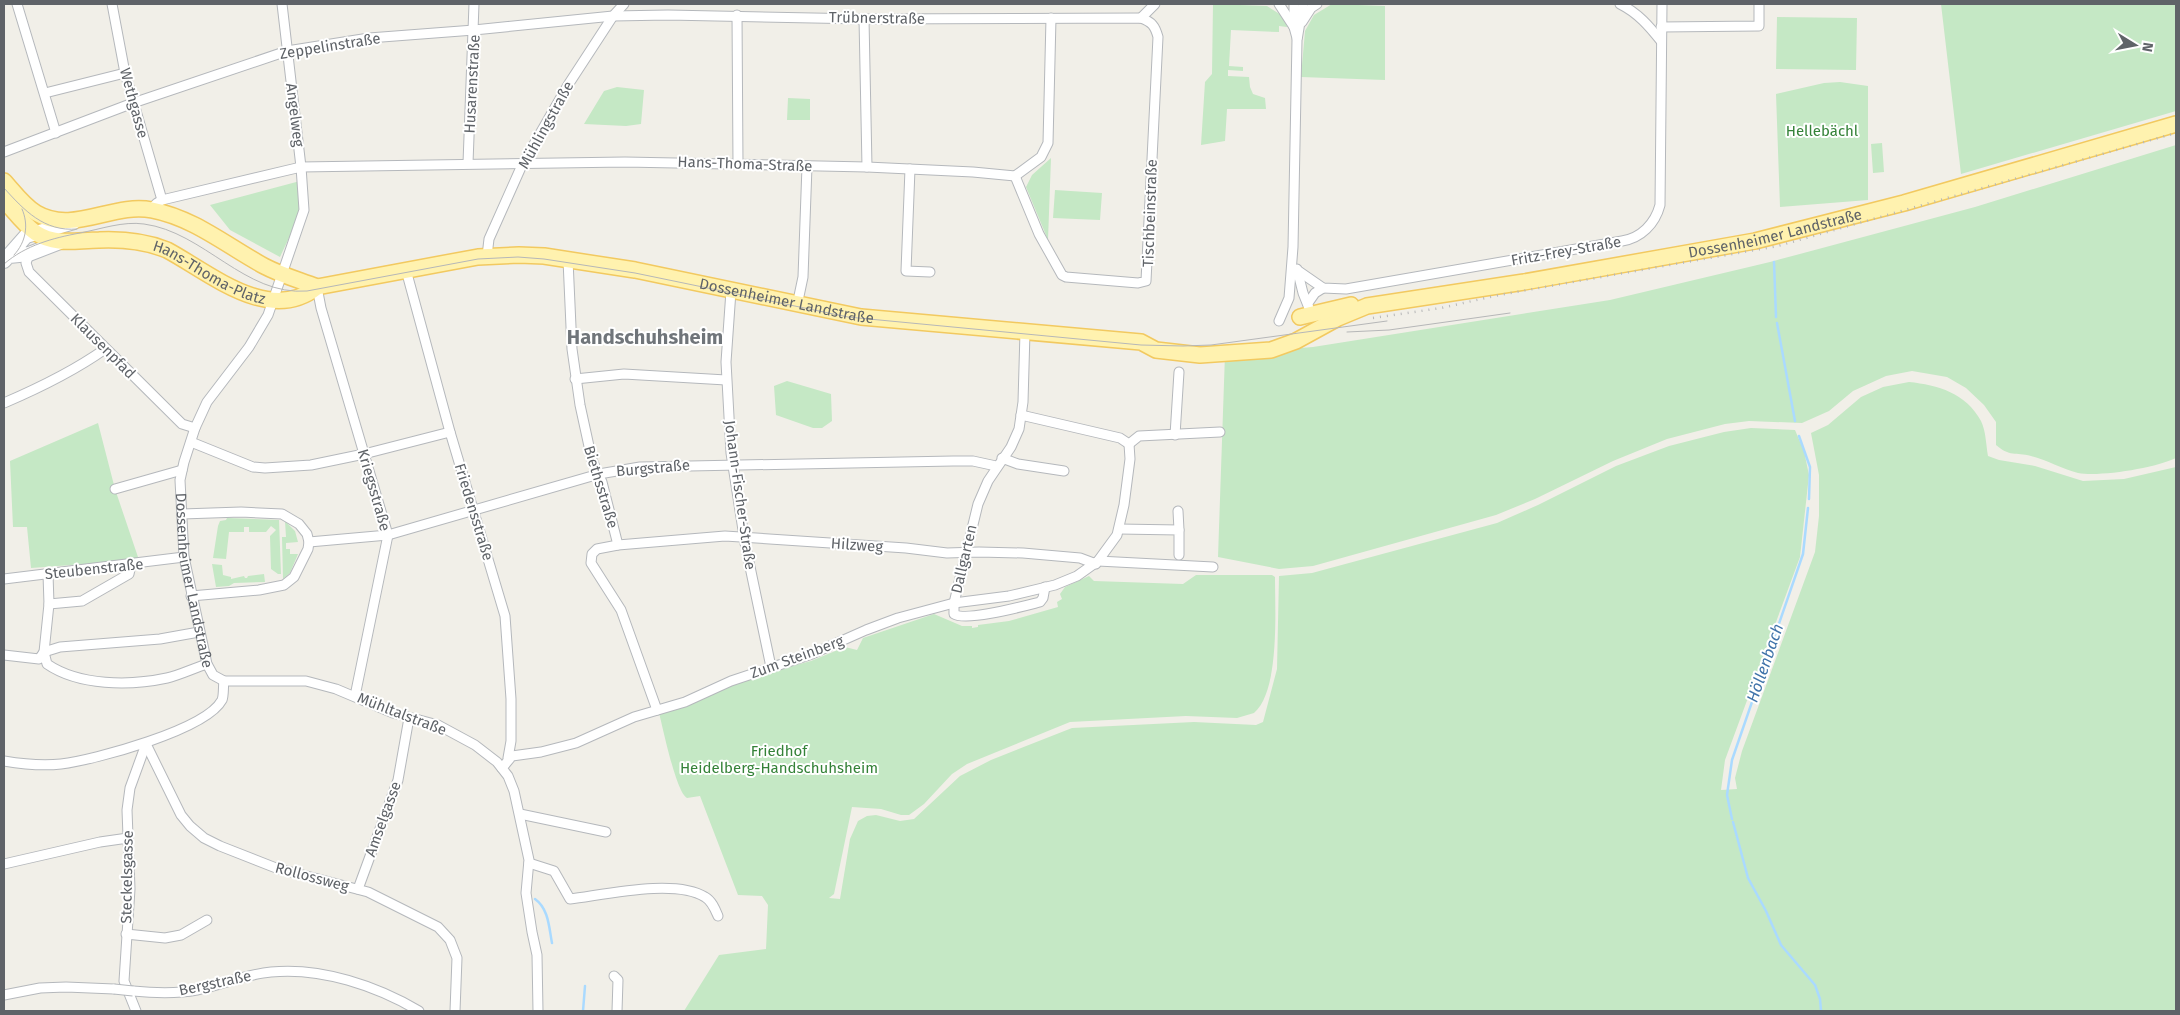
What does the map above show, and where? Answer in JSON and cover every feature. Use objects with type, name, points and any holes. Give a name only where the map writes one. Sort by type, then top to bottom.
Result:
[{"type":"main road","name":"Dossenheimer Landstraße","points":[[1260,352],[1271,343],[1300,331],[1306,314],[1348,305],[1367,306],[1524,282],[1755,241],[1904,203],[2176,124]]},
{"type":"main road","name":"Hans-Thoma-Platz","points":[[4,181],[35,212],[54,220],[79,220],[126,209],[157,205],[194,224],[282,275],[317,287]]},
{"type":"main road","points":[[4,200],[22,220],[29,236]]},
{"type":"main road","points":[[6,259],[29,236],[79,220]]},
{"type":"main road","points":[[29,236],[60,242]]},
{"type":"main road","name":"Hans-Thoma-Platz","points":[[60,242],[113,240],[136,241],[154,245],[167,250],[248,295],[274,301],[301,297],[317,287]]},
{"type":"main road","points":[[6,259],[29,254],[60,242]]},
{"type":"main road","name":"Dossenheimer Landstraße","points":[[317,287],[487,256],[526,255],[636,270],[861,317],[1141,342],[1156,350],[1200,355],[1260,352],[1286,346],[1332,320],[1367,306]]},
{"type":"street","points":[[17,4],[56,133]]},
{"type":"street","name":"Wethgasse","points":[[112,4],[125,73],[157,205]]},
{"type":"street","name":"Angelweg","points":[[282,4],[301,167]]},
{"type":"street","name":"Husarenstraße","points":[[468,163],[474,4]]},
{"type":"street","name":"Mühlingstraße","points":[[487,256],[489,239],[522,165],[568,84],[613,16],[624,4]]},
{"type":"street","points":[[1142,18],[1155,4]]},
{"type":"street","points":[[1279,4],[1297,26]]},
{"type":"street","points":[[1279,321],[1289,298],[1293,247],[1297,40],[1294,4]]},
{"type":"street","points":[[1297,26],[1303,4]]},
{"type":"street","points":[[1297,26],[1311,8],[1317,4]]},
{"type":"street","points":[[1620,4],[1632,10],[1648,24],[1661,41]]},
{"type":"street","name":"Fritz-Frey-Straße","points":[[1323,288],[1346,289],[1622,241],[1641,234],[1651,226],[1658,215],[1660,205],[1662,4]]},
{"type":"street","points":[[1661,28],[1759,26],[1759,4]]},
{"type":"street","points":[[737,15],[738,164]]},
{"type":"street","name":"Trübnerstraße","points":[[613,16],[737,15],[864,19],[1142,18]]},
{"type":"street","name":"Zeppelinstraße","points":[[4,152],[133,103],[287,50],[370,38],[613,16]]},
{"type":"street","points":[[1015,176],[1041,157],[1048,143],[1050,18]]},
{"type":"street","name":"Tischbeinstraße","points":[[1015,176],[1042,240],[1062,275],[1066,277],[1142,284],[1146,282],[1158,37],[1155,27],[1149,20],[1142,18]]},
{"type":"street","points":[[864,19],[867,168]]},
{"type":"street","points":[[45,92],[125,73]]},
{"type":"street","name":"Hans-Thoma-Straße","points":[[301,167],[625,162],[867,168],[1015,176]]},
{"type":"street","points":[[799,296],[803,276],[807,166]]},
{"type":"street","name":"Hans-Thoma-Platz","points":[[157,205],[301,167],[304,210],[282,275]]},
{"type":"street","points":[[910,170],[906,271],[930,272]]},
{"type":"street","points":[[1293,247],[1306,314]]},
{"type":"street","name":"Klausenpfad","points":[[29,254],[26,264],[29,272],[182,424],[196,428]]},
{"type":"street","name":"Biethsstraße","points":[[568,260],[569,320],[575,379],[588,446],[594,467],[599,474],[618,545],[596,549],[592,554],[591,563],[621,610],[656,710]]},
{"type":"street","name":"Friedensstraße","points":[[406,270],[450,432],[505,616],[511,699],[511,741],[508,758]]},
{"type":"street","points":[[1297,270],[1323,288],[1315,293],[1306,314]]},
{"type":"street","name":"Dossenheimer Landstraße","points":[[224,681],[213,675],[207,664],[191,596],[184,557],[182,470],[207,402],[261,329],[274,301],[282,275]]},
{"type":"street","name":"Kriegsstraße","points":[[317,287],[320,308],[388,535],[354,696]]},
{"type":"street","name":"Johann-Fischer-Straße","points":[[731,290],[727,332],[726,380],[732,464],[764,639],[771,667]]},
{"type":"street","points":[[1289,298],[1294,309],[1306,314]]},
{"type":"street","name":"Dossenheimer Landstraße","points":[[1306,314],[1332,320]]},
{"type":"street","points":[[999,462],[1014,442],[1021,415],[1024,332]]},
{"type":"street","points":[[4,403],[41,386],[91,359],[105,349]]},
{"type":"street","points":[[1175,435],[1179,372]]},
{"type":"street","points":[[575,379],[624,374],[726,380]]},
{"type":"street","points":[[1021,415],[1120,438],[1129,444],[1139,436],[1220,432]]},
{"type":"street","points":[[191,442],[259,468],[311,465],[364,454],[450,432]]},
{"type":"street","name":"Zum Steinberg","points":[[508,758],[565,747],[656,710],[684,702],[731,681],[812,654],[887,621],[954,603],[1009,596],[1045,588],[1078,576],[1097,563],[1110,548],[1119,529],[1130,459],[1129,444]]},
{"type":"street","name":"Burgstraße","points":[[309,542],[388,535],[599,474],[649,466],[973,461],[1018,464],[1064,471]]},
{"type":"street","name":"Dallgarten","points":[[999,462],[978,504],[965,552],[954,603],[954,614],[958,616],[980,614],[1040,602],[1045,588]]},
{"type":"street","name":"Dossenheimer Landstraße","points":[[115,488],[182,470]]},
{"type":"street","points":[[1178,511],[1179,555]]},
{"type":"street","points":[[182,514],[282,514],[299,524],[308,534],[309,542],[308,549],[294,577],[284,585],[259,590],[191,596]]},
{"type":"street","points":[[1119,529],[1132,531],[1178,530]]},
{"type":"street","name":"Hilzweg","points":[[618,545],[716,536],[745,537],[906,548],[947,553],[1023,553],[1071,557],[1097,563]]},
{"type":"street","name":"Steubenstraße","points":[[4,579],[131,565],[184,557]]},
{"type":"street","points":[[1097,563],[1213,567]]},
{"type":"street","points":[[49,604],[82,601],[93,596],[129,574],[131,565]]},
{"type":"street","points":[[48,574],[49,604],[44,652],[47,664],[54,668],[86,679],[113,682],[161,679],[207,664]]},
{"type":"street","points":[[4,655],[39,659],[44,652],[60,647],[160,639],[199,632]]},
{"type":"street","points":[[4,761],[61,764],[146,744],[183,728],[213,709],[222,699],[224,681]]},
{"type":"street","name":"Mühltalstraße","points":[[224,681],[306,681],[354,696],[386,711],[438,725],[482,750],[502,768],[514,791],[530,863],[527,903],[537,955],[538,1011]]},
{"type":"street","name":"Amselgasse","points":[[358,889],[398,780],[409,718]]},
{"type":"street","name":"Steckelsgasse","points":[[136,1011],[124,982],[130,889],[128,801],[136,770],[144,756],[146,744]]},
{"type":"street","name":"Rollossweg","points":[[146,744],[181,815],[198,833],[220,846],[276,868],[358,889],[414,913],[438,926],[455,948],[457,958],[455,1011]]},
{"type":"street","points":[[502,768],[508,758]]},
{"type":"street","points":[[520,814],[606,832]]},
{"type":"street","points":[[4,864],[100,842],[128,838]]},
{"type":"street","points":[[530,863],[554,872],[570,899],[630,890],[680,890],[707,898],[718,916]]},
{"type":"street","points":[[126,934],[164,938],[182,935],[206,920]]},
{"type":"street","name":"Bergstraße","points":[[4,995],[40,988],[66,987],[133,991],[188,991],[270,972],[293,971],[323,975],[357,984],[389,995],[419,1011]]},
{"type":"street","points":[[614,976],[618,980],[617,1011]]},
{"type":"green space","points":[[1213,4],[1267,6],[1286,18],[1287,27],[1279,26],[1279,32],[1231,30],[1229,66],[1243,67],[1243,71],[1228,70],[1228,76],[1249,77],[1253,94],[1265,98],[1266,109],[1227,109],[1225,141],[1201,145],[1205,82],[1212,74]]},
{"type":"green space","points":[[1332,4],[1385,6],[1385,80],[1301,77],[1305,31],[1314,15]]},
{"type":"green space","points":[[1941,4],[2176,4],[2176,111],[1961,174]]},
{"type":"green space","points":[[1777,17],[1857,18],[1856,70],[1776,69]]},
{"type":"green space","name":"Hellebächl","points":[[1840,82],[1868,86],[1868,200],[1780,207],[1776,94],[1824,83]]},
{"type":"green space","points":[[617,87],[644,90],[641,124],[626,126],[584,124],[604,91]]},
{"type":"green space","points":[[788,98],[810,99],[810,120],[787,120]]},
{"type":"green space","points":[[1882,143],[1884,172],[1873,173],[1871,144]]},
{"type":"green space","points":[[2176,145],[2176,458],[2167,462],[2128,471],[2088,474],[2078,473],[2031,456],[2009,453],[1996,445],[1996,422],[1984,405],[1966,388],[1947,377],[1912,371],[1886,376],[1853,391],[1829,411],[1802,423],[1749,421],[1725,424],[1667,439],[1613,461],[1535,499],[1496,515],[1313,566],[1279,569],[1218,557],[1225,354],[1313,347],[1610,300],[1770,262],[1975,207]]},
{"type":"green space","points":[[1051,158],[1048,240],[1026,187],[1032,175]]},
{"type":"green space","points":[[300,181],[302,210],[280,257],[230,230],[210,205]]},
{"type":"green space","points":[[1055,190],[1102,193],[1100,220],[1053,218]]},
{"type":"green space","points":[[787,381],[831,394],[832,421],[822,428],[813,428],[776,415],[774,386]]},
{"type":"green space","name":"Friedhof Heidelberg-Handschuhsheim","points":[[1909,382],[1941,388],[1968,404],[1975,411],[1983,425],[1988,456],[1999,460],[2035,466],[2083,481],[2124,479],[2176,467],[2176,1011],[684,1011],[719,955],[766,949],[768,905],[762,896],[738,895],[700,796],[687,798],[679,784],[670,759],[659,713],[745,679],[811,661],[845,647],[857,650],[863,638],[934,614],[962,626],[972,626],[972,628],[978,627],[978,625],[1009,621],[1058,607],[1057,602],[1062,599],[1060,594],[1065,587],[1089,576],[1094,581],[1183,584],[1196,575],[1272,575],[1275,577],[1275,629],[1272,669],[1262,702],[1254,713],[1237,718],[1186,716],[1070,722],[967,764],[952,774],[924,804],[909,815],[901,815],[881,809],[852,807],[834,894],[829,898],[840,899],[850,839],[858,821],[867,816],[876,815],[900,821],[914,819],[960,776],[991,760],[1072,728],[1194,722],[1256,725],[1263,722],[1277,669],[1279,576],[1312,573],[1497,523],[1616,466],[1669,446],[1724,432],[1751,428],[1795,430],[1804,451],[1809,475],[1800,557],[1725,760],[1721,790],[1737,789],[1735,778],[1742,751],[1815,552],[1819,516],[1819,475],[1811,433],[1828,425],[1861,397],[1883,387]]},
{"type":"green space","points":[[98,423],[115,489],[139,560],[31,568],[27,527],[13,527],[10,461]]},
{"type":"green space","points":[[227,518],[279,520],[281,574],[271,569],[270,536],[276,530],[271,526],[266,532],[249,532],[249,527],[244,527],[244,532],[229,532],[226,559],[213,558],[218,526],[220,521]]},
{"type":"green space","points":[[285,521],[295,531],[298,542],[286,543],[286,549],[290,549],[290,554],[298,554],[290,573],[283,579],[282,537],[286,537]]},
{"type":"green space","points":[[212,564],[222,565],[223,575],[231,577],[231,579],[264,574],[265,582],[234,583],[229,586],[216,587]]},
{"type":"waterway","name":"Höllenbach","points":[[1774,262],[1776,317]]},
{"type":"waterway","name":"Höllenbach","points":[[1777,323],[1795,421]]},
{"type":"waterway","name":"Höllenbach","points":[[1799,436],[1810,467],[1809,499]]},
{"type":"waterway","name":"Höllenbach","points":[[1732,819],[1727,795],[1732,760],[1803,554],[1808,508]]},
{"type":"waterway","name":"Höllenbach","points":[[1733,822],[1748,878],[1766,911],[1781,945],[1815,985],[1820,999],[1821,1011]]},
{"type":"waterway","points":[[535,899],[546,913],[552,943]]},
{"type":"waterway","points":[[583,1011],[585,986]]},
{"type":"tram line","points":[[4,188],[36,218],[54,227],[77,229]]},
{"type":"tram line","points":[[14,255],[24,239],[26,227],[22,209]]},
{"type":"tram line","points":[[4,264],[21,252],[50,240],[112,226],[136,223],[166,229],[206,250],[244,274],[264,284],[285,290],[307,291],[478,259],[518,257],[544,259],[635,273],[848,317],[1141,345],[1211,345],[1387,321]]},
{"type":"tram line","points":[[1347,332],[1389,330],[1510,313]]},
{"type":"railway","points":[[1373,318],[1441,308],[1499,295],[1778,246],[2176,133]]},
{"type":"district","name":"Handschuhsheim","points":[[645,337]]}]
